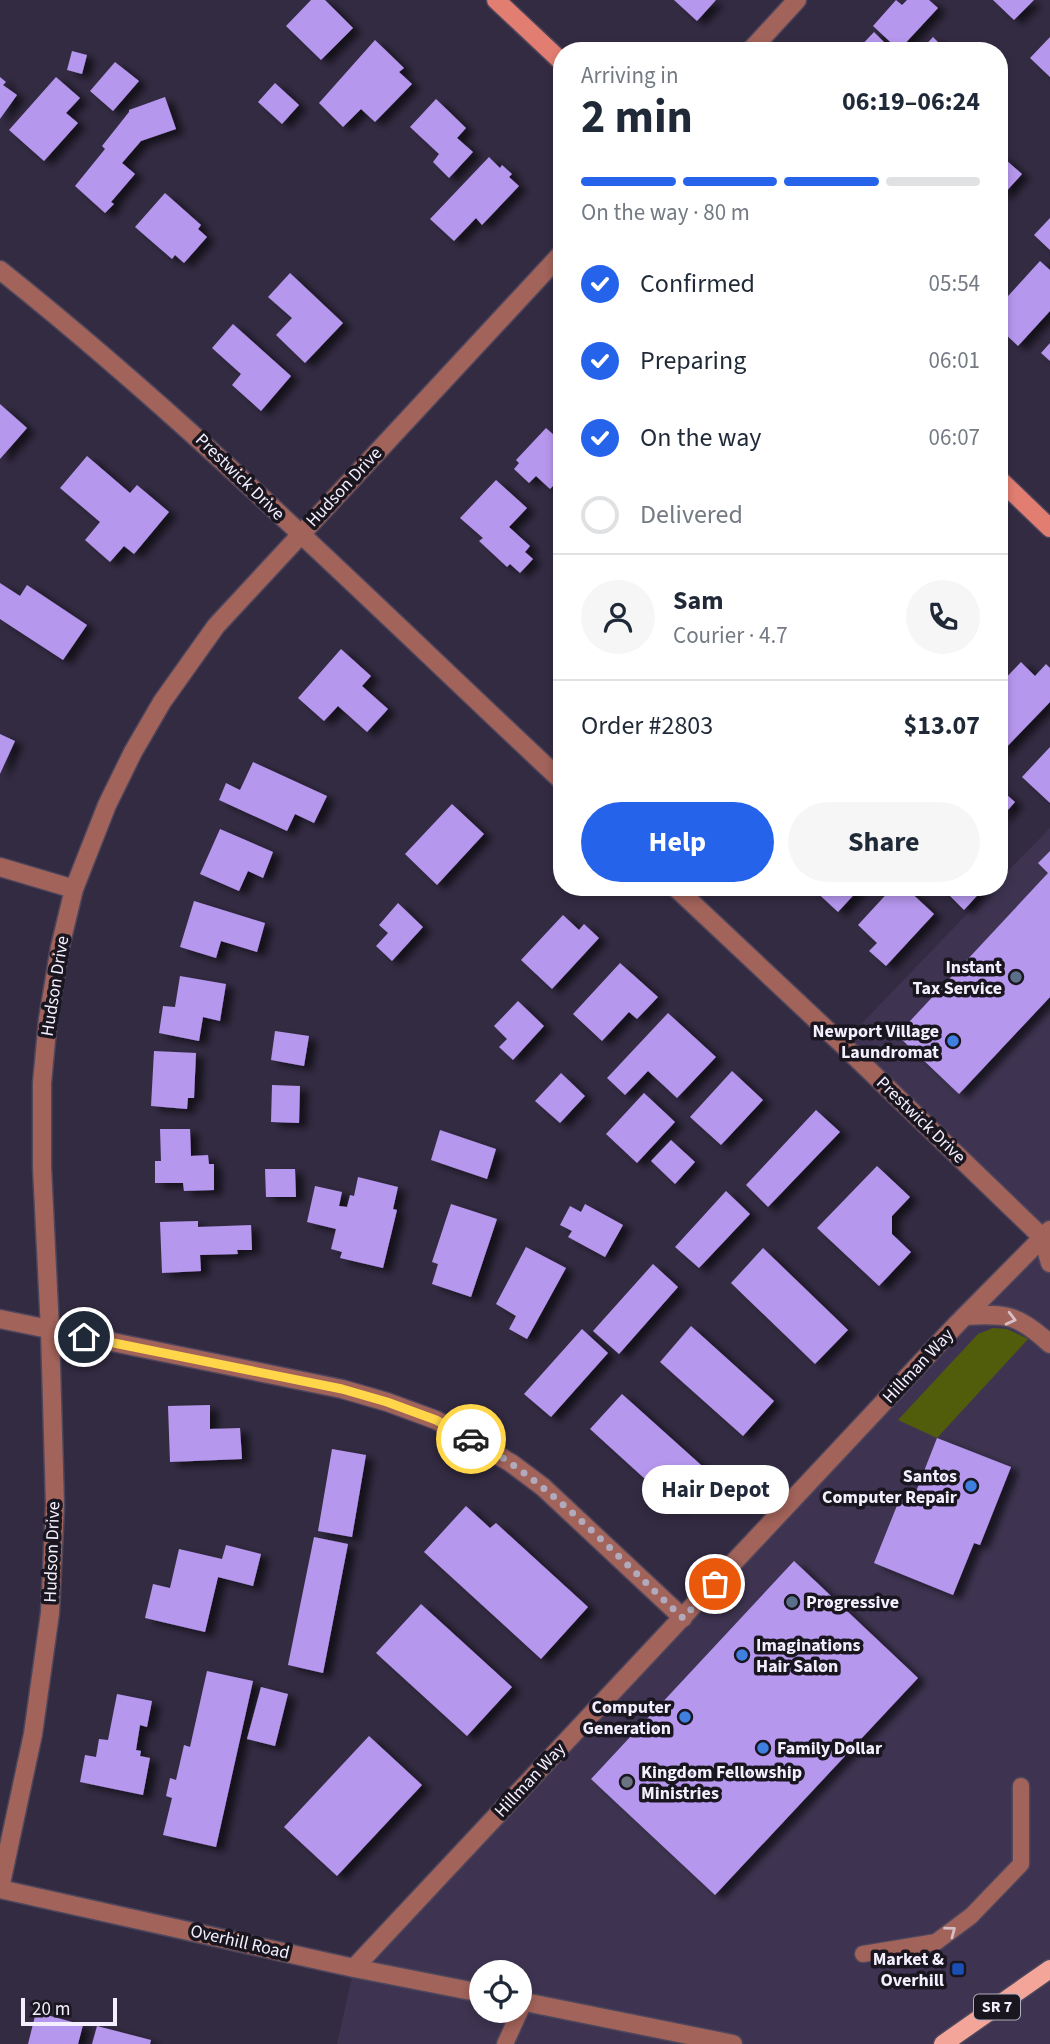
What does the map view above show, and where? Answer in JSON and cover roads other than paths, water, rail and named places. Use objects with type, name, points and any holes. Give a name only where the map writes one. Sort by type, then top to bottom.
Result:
[{"type":"main road","points":[[496,0],[553,54]]},
{"type":"main road","points":[[1008,488],[1050,528]]},
{"type":"main road","name":"SR 7","points":[[943,2044],[1050,1969]]},
{"type":"street","points":[[758,42],[797,0]]},
{"type":"street","name":"Hudson Drive","points":[[0,1889],[33,1734],[50,1613],[55,1505],[42,1167],[42,1083],[48,1019],[60,947],[74,889],[107,805],[133,752],[162,702],[216,626],[553,263]]},
{"type":"street","name":"Prestwick Drive","points":[[0,270],[68,324],[195,434],[553,773]]},
{"type":"street","points":[[0,867],[74,889]]},
{"type":"street","name":"Prestwick Drive","points":[[685,896],[1046,1234]]},
{"type":"street","points":[[1046,1234],[1050,1263]]},
{"type":"street","name":"Hillman Way","points":[[354,1968],[965,1316],[1046,1234]]},
{"type":"street","name":"Hillman Way","points":[[965,1316],[1011,1317],[1030,1325],[1050,1344]]},
{"type":"street","points":[[0,1318],[342,1389],[436,1420],[511,1463],[544,1488],[683,1618]]},
{"type":"street","name":"Overhill Road","points":[[0,1889],[354,1968],[469,1991]]},
{"type":"street","points":[[532,2004],[733,2044]]},
{"type":"lane","points":[[863,1954],[936,1942],[971,1916],[1021,1864],[1021,1786]]},
{"type":"lane","points":[[505,2044],[514,2023]]},
{"type":"place","name":"Instant Tax Service","points":[[1016,977]]},
{"type":"place","name":"Newport Village Laundromat","points":[[953,1041]]},
{"type":"place","name":"Santos Computer Repair","points":[[971,1486]]},
{"type":"place","name":"Hair Depot","points":[[715,1584]]},
{"type":"place","name":"Progressive","points":[[792,1602]]},
{"type":"place","name":"Imaginations Hair Salon","points":[[742,1655]]},
{"type":"place","name":"Computer Generation","points":[[685,1717]]},
{"type":"place","name":"Family Dollar","points":[[763,1748]]},
{"type":"place","name":"Kingdom Fellowship Ministries","points":[[627,1782]]},
{"type":"place","name":"Market & Overhill","points":[[958,1969]]}]
